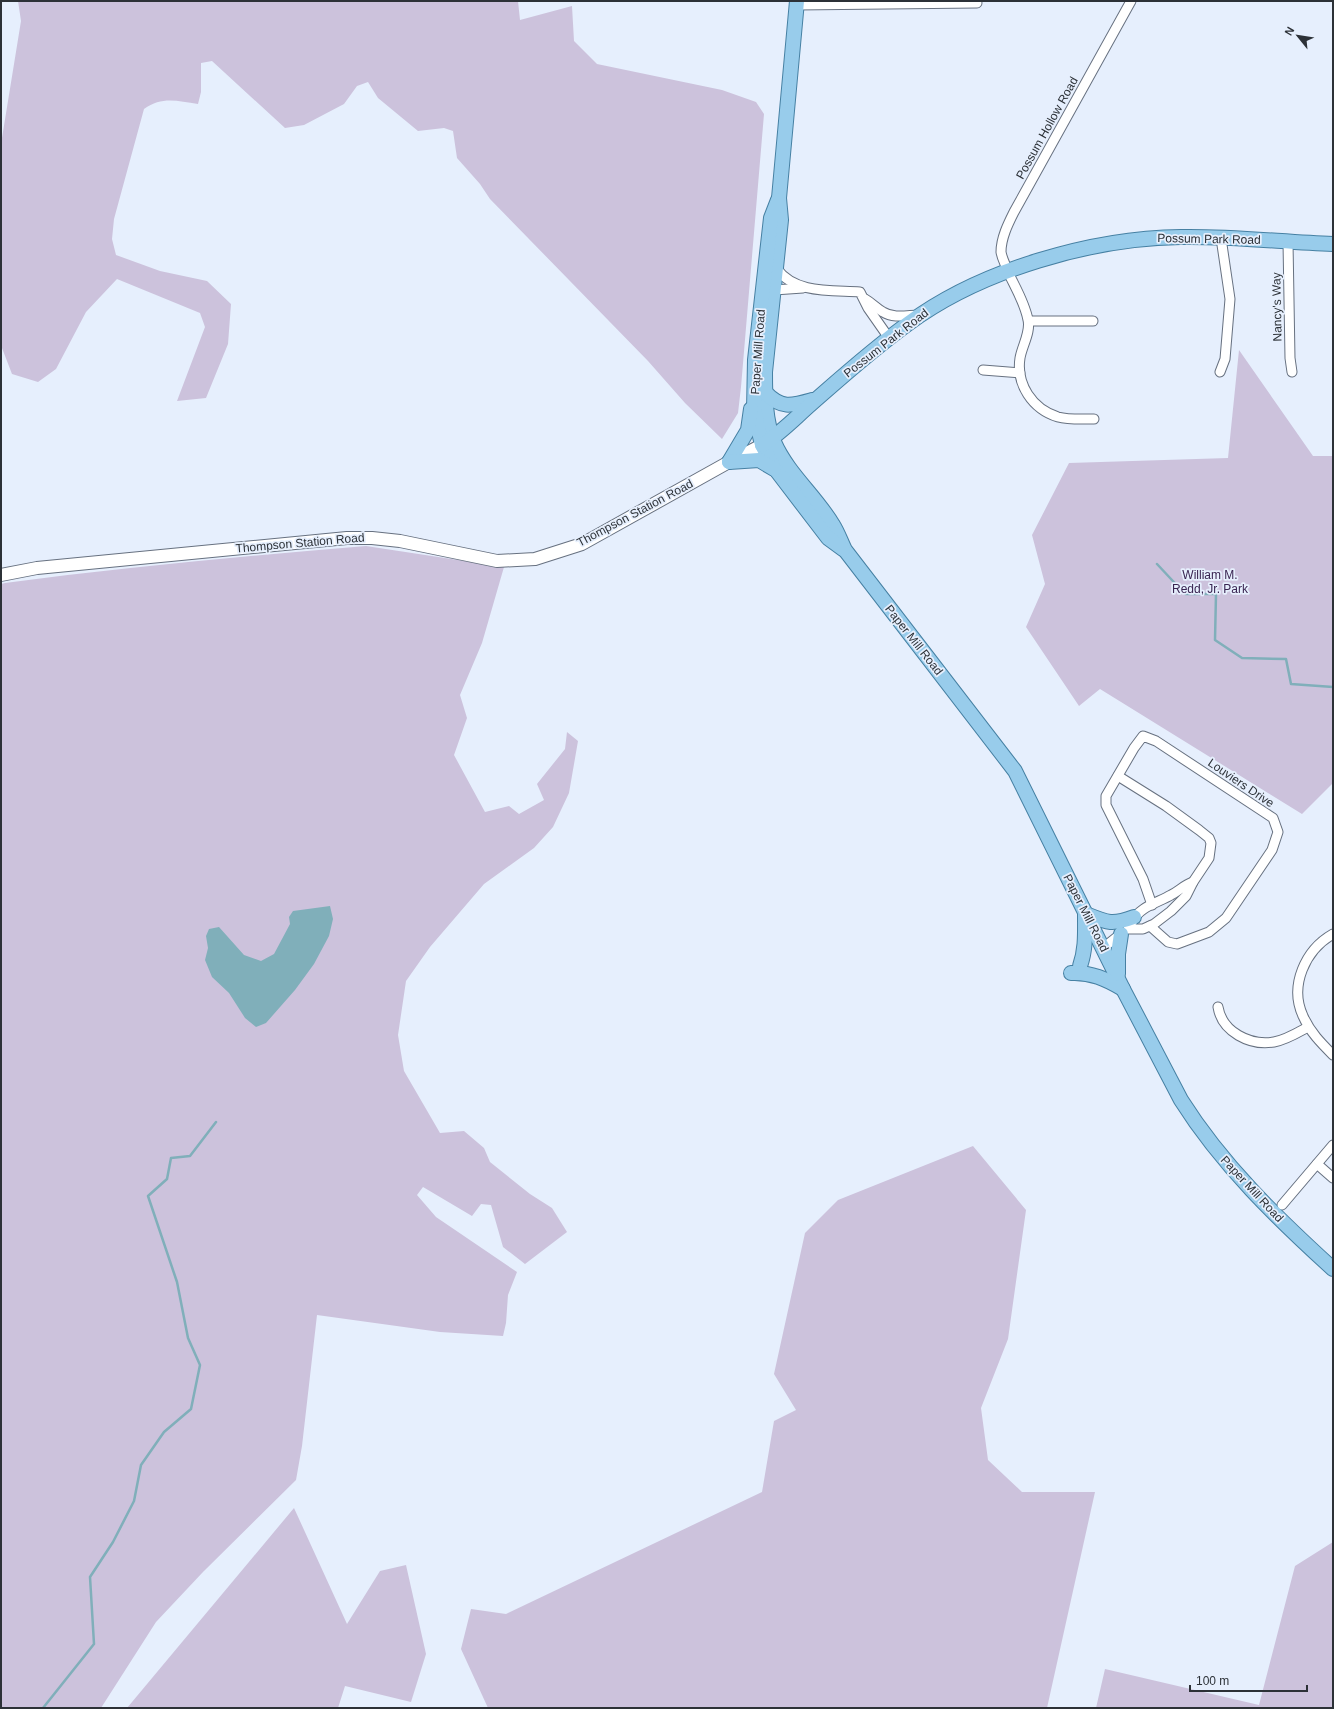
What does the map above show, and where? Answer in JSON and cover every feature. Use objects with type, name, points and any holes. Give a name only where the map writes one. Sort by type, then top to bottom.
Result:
[{"type":"main road","name":"Paper Mill Road","points":[[797,3],[779,198],[781,220],[777,269],[765,372],[754,410],[768,441],[776,470],[828,538],[845,550]]},
{"type":"main road","name":"Paper Mill Road","points":[[760,389],[755,360],[770,218],[779,198]]},
{"type":"main road","name":"Possum Park Road","points":[[768,441],[889,338],[920,314],[955,295],[1008,271],[1049,258],[1111,242],[1181,237],[1333,244]]},
{"type":"main road","points":[[767,250],[766,282],[768,287],[774,290]]},
{"type":"main road","points":[[729,462],[748,430],[760,389],[774,401],[784,405],[794,405],[818,398]]},
{"type":"main road","name":"Paper Mill Road","points":[[768,441],[833,524],[845,550],[1015,771],[1122,986],[1181,1100],[1205,1135],[1233,1169],[1275,1215],[1333,1269]]},
{"type":"main road","points":[[729,462],[759,460],[776,470]]},
{"type":"main road","points":[[1085,912],[1104,922],[1117,923],[1128,927],[1118,954],[1118,972],[1122,986],[1092,974],[1076,970],[1084,954],[1085,912]]},
{"type":"street","name":"Possum Hollow Road","points":[[1029,321],[1025,308],[1002,258],[1001,252],[1004,238],[1010,220],[1131,1]]},
{"type":"street","points":[[797,3],[977,3]]},
{"type":"street","points":[[1220,372],[1225,359],[1230,299],[1221,238]]},
{"type":"street","name":"Nancy's Way","points":[[1288,242],[1290,358],[1292,372]]},
{"type":"street","points":[[777,269],[787,280],[805,288]]},
{"type":"street","points":[[774,290],[805,288],[860,292],[865,299],[868,308],[889,338]]},
{"type":"street","points":[[865,299],[891,316],[920,314]]},
{"type":"street","points":[[1093,322],[1029,321],[1021,356],[1020,373],[1028,394],[1036,405],[1044,410],[1058,417],[1070,419],[1094,419]]},
{"type":"street","points":[[983,370],[1020,373]]},
{"type":"street","name":"Thompson Station Road","points":[[1,574],[37,568],[347,538],[372,538],[400,541],[498,561],[535,559],[582,544],[768,441]]},
{"type":"street","name":"Louviers Drive","points":[[1150,926],[1168,942],[1177,944],[1209,932],[1226,918],[1272,850],[1278,832],[1273,818],[1156,741],[1144,736],[1134,748],[1106,796],[1106,805],[1143,879],[1152,905]]},
{"type":"street","points":[[1118,776],[1166,806],[1208,838],[1210,843],[1209,858],[1193,882],[1186,896],[1171,911],[1150,926],[1143,929],[1128,927]]},
{"type":"street","points":[[1103,948],[1128,927],[1143,909],[1172,895],[1183,886],[1193,882]]},
{"type":"street","points":[[1333,934],[1311,952],[1302,969],[1300,978],[1299,1005],[1308,1027],[1333,1055]]},
{"type":"street","points":[[1218,1007],[1224,1024],[1237,1034],[1254,1042],[1269,1042],[1284,1039],[1308,1027]]},
{"type":"street","points":[[1282,1205],[1333,1145]]},
{"type":"street","points":[[1317,1164],[1333,1178]]},
{"type":"green space","points":[[18,1],[518,1],[520,20],[572,6],[574,41],[597,64],[722,90],[756,102],[764,114],[738,413],[722,439],[685,403],[648,361],[490,199],[480,184],[457,158],[453,131],[444,128],[418,131],[378,98],[368,82],[357,86],[344,104],[304,125],[285,128],[212,61],[201,63],[201,92],[198,104],[170,100],[157,102],[144,109],[114,219],[112,239],[116,255],[160,271],[207,281],[231,304],[228,344],[206,398],[177,401],[205,327],[200,313],[117,279],[86,312],[56,369],[38,382],[12,374],[2,348],[1,333],[1,144],[21,21]]},
{"type":"green space","name":"William M. Redd, Jr. Park","points":[[1239,350],[1313,456],[1333,456],[1333,783],[1302,814],[1100,689],[1079,706],[1026,627],[1045,584],[1032,535],[1069,463],[1228,458]]},
{"type":"green space","points":[[366,546],[504,567],[482,643],[460,695],[467,718],[454,755],[485,812],[509,806],[519,814],[544,800],[537,784],[565,749],[567,732],[578,741],[569,793],[553,827],[534,848],[484,884],[430,947],[406,981],[398,1035],[404,1071],[440,1133],[464,1131],[484,1148],[490,1162],[530,1194],[552,1208],[567,1232],[525,1264],[503,1247],[491,1205],[481,1204],[472,1216],[423,1187],[417,1195],[436,1217],[517,1272],[508,1295],[506,1323],[503,1336],[440,1332],[317,1315],[302,1446],[296,1480],[203,1572],[156,1622],[101,1708],[1,1708],[1,584],[140,567]]},
{"type":"green space","points":[[973,1146],[1026,1210],[1008,1339],[981,1408],[988,1460],[1022,1492],[1095,1492],[1047,1708],[488,1708],[461,1649],[471,1609],[506,1614],[762,1492],[774,1421],[796,1410],[774,1374],[805,1233],[838,1200]]},
{"type":"green space","points":[[294,1508],[347,1624],[380,1571],[406,1565],[426,1654],[411,1702],[345,1686],[338,1708],[127,1708]]},
{"type":"green space","points":[[1333,1542],[1333,1708],[1096,1708],[1105,1669],[1259,1705],[1295,1566]]},
{"type":"water","points":[[330,906],[333,919],[329,936],[314,964],[295,990],[266,1023],[256,1027],[245,1018],[229,993],[212,977],[205,960],[208,948],[206,936],[209,929],[219,927],[244,955],[261,961],[274,954],[290,924],[289,917],[293,911]]},
{"type":"waterway","points":[[1157,564],[1185,594],[1216,594],[1215,640],[1242,658],[1286,659],[1291,684],[1333,687]]},
{"type":"waterway","points":[[43,1708],[94,1644],[90,1577],[113,1542],[134,1501],[141,1465],[164,1432],[191,1409],[200,1365],[188,1338],[177,1282],[148,1196],[167,1179],[171,1158],[190,1156],[216,1122]]}]
